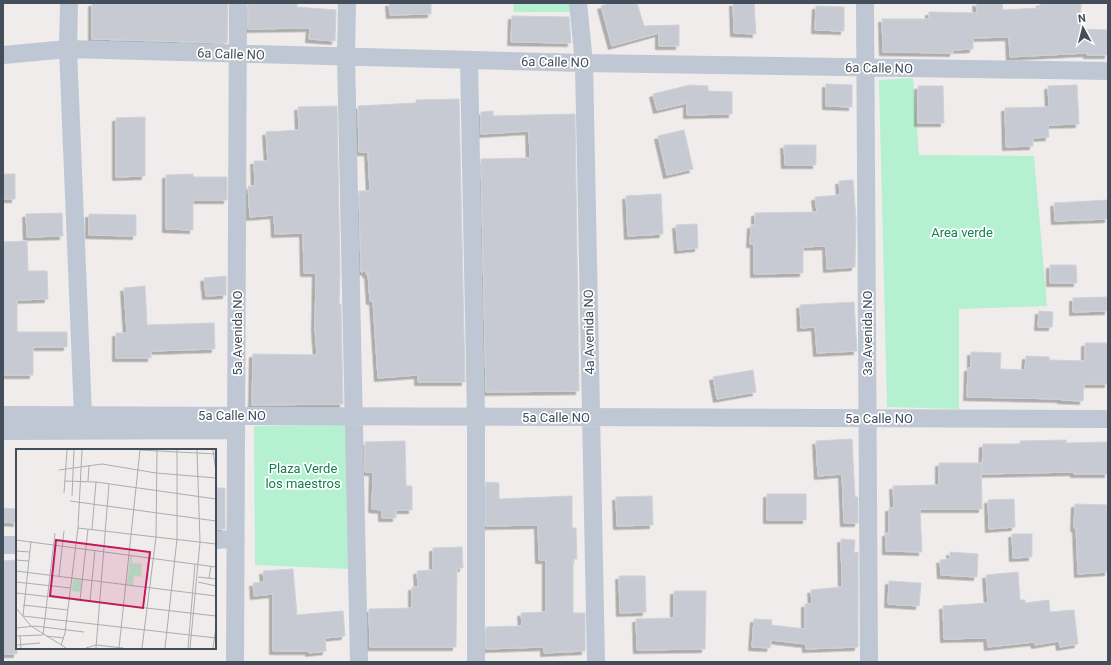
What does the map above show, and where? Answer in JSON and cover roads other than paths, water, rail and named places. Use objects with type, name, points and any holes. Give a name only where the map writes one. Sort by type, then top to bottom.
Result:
[{"type":"street","points":[[69,3],[68,49],[83,415]]},
{"type":"street","name":"5a Avenida NO","points":[[235,662],[238,3]]},
{"type":"street","points":[[347,3],[346,57],[359,662]]},
{"type":"street","name":"4a Avenida NO","points":[[578,3],[584,63],[596,662]]},
{"type":"street","name":"3a Avenida NO","points":[[865,3],[869,662]]},
{"type":"street","name":"6a Calle NO","points":[[3,55],[68,49],[584,63],[1108,71]]},
{"type":"street","points":[[469,60],[476,416],[476,662]]},
{"type":"street","name":"5a Calle NO","points":[[3,415],[83,415],[236,423]]},
{"type":"street","name":"5a Calle NO","points":[[3,431],[236,423],[354,416],[1108,419]]},
{"type":"street","points":[[216,540],[236,539]]},
{"type":"street","points":[[3,545],[16,545]]},
{"type":"park label","name":"Area verde","points":[[962,232]]},
{"type":"park label","name":"Plaza Verde los maestros","points":[[303,476]]}]
